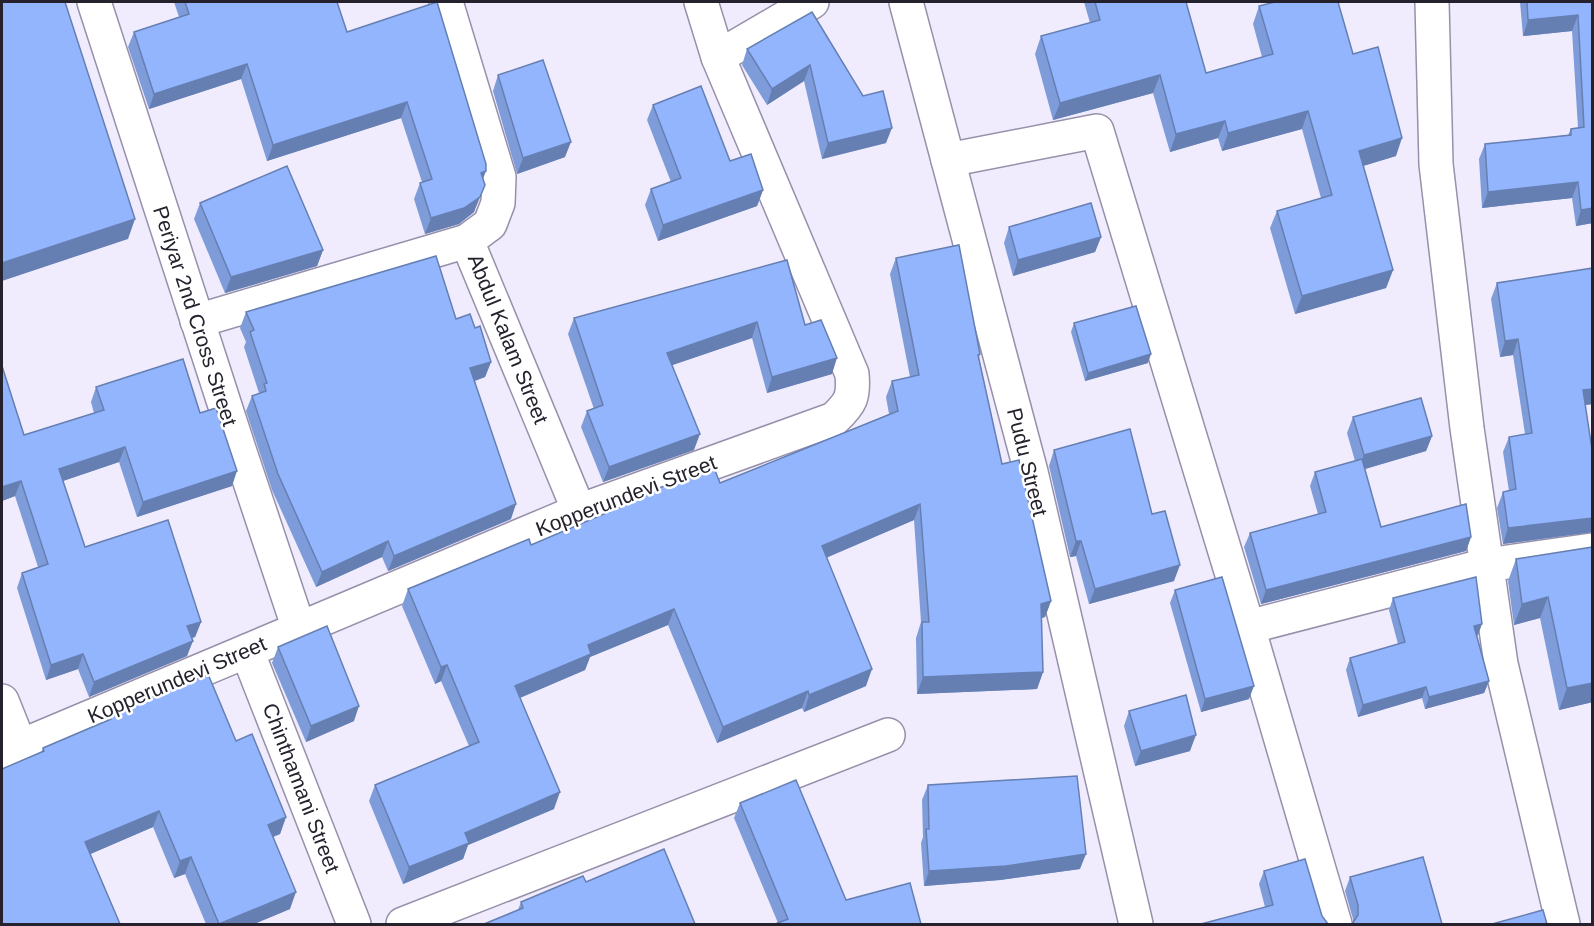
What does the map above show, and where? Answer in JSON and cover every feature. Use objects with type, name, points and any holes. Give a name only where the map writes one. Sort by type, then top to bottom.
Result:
[{"type":"street","name":"Periyar 2nd Cross Street","points":[[94,2],[299,629]]},
{"type":"street","name":"Abdul Kalam Street","points":[[446,2],[499,177],[498,203],[490,224],[467,241],[579,512]]},
{"type":"street","name":"Kopperundevi Street","points":[[11,750],[579,512],[834,419],[846,408],[854,393],[852,374],[718,57],[701,2]]},
{"type":"street","points":[[718,57],[812,2]]},
{"type":"street","name":"Pudu Street","points":[[906,2],[1033,484],[1136,924]]},
{"type":"street","points":[[1432,2],[1436,164],[1467,428],[1501,664],[1563,924]]},
{"type":"street","points":[[948,160],[1097,131],[1248,627],[1335,924]]},
{"type":"street","points":[[197,321],[467,241]]},
{"type":"street","points":[[1248,627],[1487,566],[1593,550]]},
{"type":"street","name":"Chinthamani Street","points":[[247,651],[354,924]]},
{"type":"street","points":[[2,701],[11,750]]},
{"type":"street","points":[[403,924],[888,735]]},
{"type":"building","points":[[2,2],[65,2],[135,219],[2,263]]},
{"type":"building","points":[[185,2],[337,2],[347,32],[437,2],[486,164],[486,171],[481,173],[485,185],[480,197],[464,208],[431,218],[420,183],[432,179],[407,102],[273,145],[247,64],[154,94],[134,32],[189,14]]},
{"type":"building","points":[[1095,2],[1186,2],[1206,73],[1273,54],[1259,6],[1275,2],[1338,2],[1353,54],[1378,47],[1402,138],[1359,151],[1393,270],[1302,296],[1277,211],[1332,195],[1308,111],[1228,133],[1225,121],[1176,134],[1160,75],[1060,103],[1041,36],[1100,20]]},
{"type":"building","points":[[1527,2],[1593,2],[1593,208],[1581,210],[1578,182],[1488,192],[1485,144],[1571,135],[1571,129],[1584,127],[1578,15],[1528,20]]},
{"type":"building","points":[[812,12],[863,96],[883,91],[892,128],[828,143],[810,65],[772,89],[747,49]]},
{"type":"building","points":[[543,60],[571,142],[523,158],[498,75]]},
{"type":"building","points":[[701,86],[730,161],[751,154],[763,190],[663,225],[651,189],[681,178],[653,105]]},
{"type":"building","points":[[287,166],[323,250],[231,277],[200,203]]},
{"type":"building","points":[[1091,203],[1101,237],[1018,260],[1009,227]]},
{"type":"building","points":[[959,245],[980,354],[978,355],[1002,464],[1019,460],[1051,601],[1041,604],[1043,672],[923,677],[922,622],[929,622],[920,504],[822,546],[872,669],[809,695],[808,691],[723,727],[674,609],[588,645],[591,654],[515,686],[560,792],[465,833],[469,843],[409,867],[375,785],[479,742],[447,665],[441,667],[408,589],[529,539],[531,545],[625,505],[623,501],[714,468],[720,483],[898,411],[892,381],[919,375],[896,258]]},
{"type":"building","points":[[436,256],[456,319],[470,314],[475,328],[480,326],[491,362],[470,368],[516,504],[394,556],[388,541],[322,572],[278,474],[252,396],[266,391],[264,384],[267,383],[250,332],[254,330],[246,312]]},
{"type":"building","points":[[787,260],[805,325],[821,320],[837,358],[772,377],[757,322],[667,353],[700,434],[609,467],[587,411],[603,405],[574,318]]},
{"type":"building","points":[[1593,268],[1593,389],[1583,390],[1593,456],[1593,518],[1508,528],[1503,492],[1516,489],[1509,437],[1532,433],[1518,339],[1505,341],[1497,283]]},
{"type":"building","points":[[1136,306],[1151,354],[1088,373],[1074,323]]},
{"type":"building","points":[[183,359],[200,413],[216,408],[237,471],[143,502],[125,447],[59,469],[85,547],[168,520],[201,622],[187,626],[193,641],[94,682],[83,654],[51,665],[22,573],[48,564],[21,481],[2,487],[2,366],[24,435],[104,410],[96,387]]},
{"type":"building","points":[[1421,398],[1432,436],[1364,455],[1353,417]]},
{"type":"building","points":[[1130,429],[1152,514],[1165,511],[1180,565],[1095,589],[1081,541],[1076,541],[1054,450]]},
{"type":"building","points":[[1362,459],[1381,527],[1466,504],[1471,537],[1266,590],[1250,533],[1326,512],[1315,472]]},
{"type":"building","points":[[1593,547],[1593,683],[1567,688],[1548,597],[1522,604],[1516,559]]},
{"type":"building","points":[[1222,577],[1254,686],[1205,699],[1175,590]]},
{"type":"building","points":[[1476,577],[1482,624],[1474,626],[1489,681],[1429,697],[1426,687],[1363,705],[1350,658],[1405,642],[1393,598]]},
{"type":"building","points":[[327,626],[359,706],[311,726],[278,647]]},
{"type":"building","points":[[208,674],[236,741],[252,734],[286,817],[268,825],[296,892],[219,924],[191,857],[180,861],[159,811],[85,842],[120,924],[2,924],[2,769],[44,751],[43,748],[111,719],[109,715]]},
{"type":"building","points":[[1186,695],[1196,735],[1141,751],[1129,711]]},
{"type":"building","points":[[1077,776],[1086,854],[1006,866],[929,871],[926,829],[929,829],[928,785]]},
{"type":"building","points":[[796,780],[846,900],[910,883],[921,924],[775,924],[788,919],[740,803]]},
{"type":"building","points":[[664,849],[695,924],[484,924],[523,908],[521,902],[583,876],[586,882]]},
{"type":"building","points":[[1423,857],[1442,924],[1352,924],[1358,915],[1358,905],[1350,877]]},
{"type":"building","points":[[1305,859],[1322,916],[1328,924],[1201,924],[1273,905],[1264,871]]},
{"type":"building","points":[[1543,910],[1547,924],[1492,924]]}]
